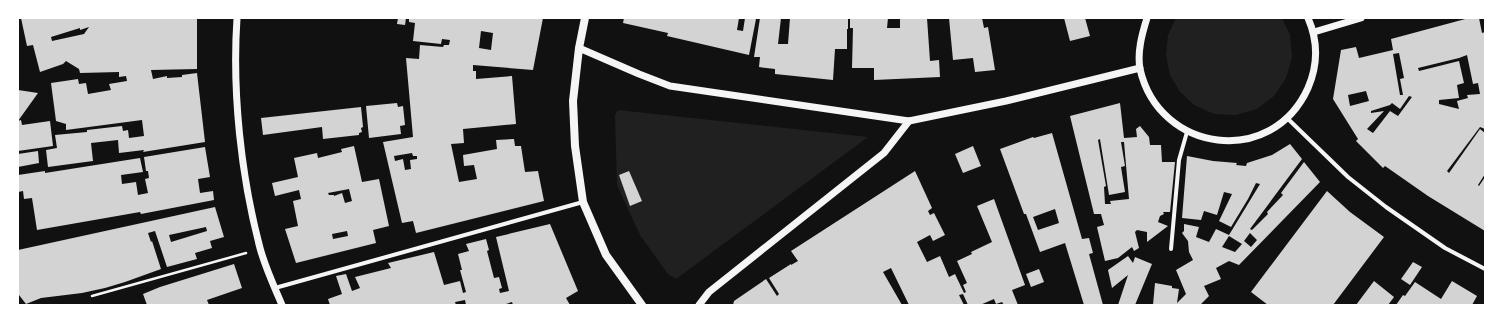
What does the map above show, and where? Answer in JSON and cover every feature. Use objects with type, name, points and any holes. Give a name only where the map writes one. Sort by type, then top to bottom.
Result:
[{"type":"main road","points":[[585,18],[579,48],[573,101],[574,146],[582,202],[606,255],[642,305]]},
{"type":"street","points":[[236,18],[235,50],[244,172],[260,249],[282,305]]},
{"type":"street","points":[[1147,18],[1140,41],[1140,68],[1149,94],[1165,116],[1187,132],[1212,140],[1239,141],[1265,133],[1288,118],[1303,100],[1312,78],[1316,55],[1314,32],[1308,18]]},
{"type":"street","points":[[1314,32],[1361,18]]},
{"type":"street","points":[[579,48],[670,86],[910,122],[1006,101],[1140,68]]},
{"type":"street","points":[[1288,118],[1348,177],[1386,207],[1445,248],[1485,269]]},
{"type":"street","points":[[699,305],[709,292],[884,153],[910,122]]},
{"type":"street","points":[[1171,249],[1179,160],[1187,132]]},
{"type":"street","points":[[275,288],[582,202]]},
{"type":"path","points":[[92,296],[260,249]]},
{"type":"shaded area","points":[[1176,18],[1282,18],[1290,35],[1292,57],[1286,78],[1274,96],[1257,109],[1236,115],[1214,114],[1194,105],[1180,92],[1170,75],[1166,55],[1168,35]]},
{"type":"shaded area","points":[[618,110],[868,137],[676,279],[668,274],[640,235],[617,185],[615,115]]},
{"type":"building","points":[[21,18],[197,18],[197,69],[151,70],[153,79],[167,76],[167,78],[182,77],[182,75],[197,73],[205,142],[143,152],[144,150],[119,153],[118,140],[91,143],[93,161],[48,167],[46,150],[57,148],[55,135],[87,132],[87,130],[122,126],[123,131],[128,130],[129,138],[144,136],[142,120],[66,130],[66,124],[56,121],[51,83],[78,79],[79,84],[86,83],[88,94],[111,90],[109,84],[127,81],[126,76],[119,77],[119,72],[80,73],[79,69],[66,61],[63,64],[40,72],[33,45],[27,46]],"holes":[[[89,27],[84,34],[52,41],[51,37],[80,28],[80,30]]]},
{"type":"building","points":[[398,18],[406,18],[405,25],[397,24]]},
{"type":"building","points":[[409,18],[543,18],[533,70],[473,65],[473,71],[476,71],[476,79],[512,76],[516,124],[463,129],[464,143],[451,144],[459,182],[477,179],[474,165],[464,166],[463,155],[497,149],[496,140],[514,139],[515,146],[521,146],[525,172],[538,171],[544,201],[416,233],[413,221],[402,223],[383,142],[413,137],[406,58],[419,59],[420,45],[443,47],[444,45],[449,45],[450,40],[442,39],[441,44],[413,41],[415,23],[409,22]],"holes":[[[481,31],[493,33],[491,50],[479,48]],[[412,153],[413,156],[417,156],[417,159],[410,160],[411,169],[405,170],[403,159],[395,161],[394,156]]]},
{"type":"building","points":[[624,18],[739,18],[737,30],[743,31],[745,18],[756,19],[749,55],[667,36],[668,33],[623,23]]},
{"type":"building","points":[[760,18],[781,18],[778,44],[788,44],[790,18],[848,18],[847,49],[835,49],[833,80],[775,74],[775,69],[759,67],[760,57],[754,57]]},
{"type":"building","points":[[850,18],[888,18],[887,28],[900,28],[900,18],[927,18],[930,61],[939,60],[940,77],[874,80],[874,68],[852,68],[853,28],[850,28]]},
{"type":"building","points":[[949,18],[982,18],[984,28],[988,27],[995,70],[975,72],[973,58],[953,60]]},
{"type":"building","points":[[1064,18],[1085,18],[1090,36],[1070,41]]},
{"type":"building","points":[[1469,18],[1479,18],[1482,33],[1485,32],[1485,129],[1480,127],[1447,171],[1449,173],[1480,129],[1485,133],[1485,174],[1478,185],[1479,186],[1485,177],[1485,231],[1428,196],[1385,166],[1383,168],[1356,141],[1358,139],[1333,99],[1341,50],[1356,47],[1359,58],[1393,50],[1391,39]],"holes":[[[1399,53],[1404,78],[1400,79],[1403,95],[1400,95],[1393,54]],[[1467,55],[1473,84],[1478,83],[1480,94],[1467,95],[1468,98],[1457,101],[1459,109],[1439,104],[1439,100],[1459,98],[1457,85],[1464,83],[1459,61],[1419,71],[1418,68]],[[1366,91],[1369,101],[1350,106],[1348,95]],[[1409,96],[1412,97],[1398,116],[1390,111],[1373,133],[1367,129],[1384,111],[1371,113],[1371,111],[1392,103],[1400,109]]]},
{"type":"building","points":[[18,90],[38,93],[18,121]]},
{"type":"building","points":[[397,103],[398,107],[403,106],[405,125],[400,126],[401,134],[369,138],[366,106]]},
{"type":"building","points":[[1120,103],[1124,138],[1137,137],[1136,129],[1140,126],[1149,137],[1150,145],[1161,145],[1162,162],[1175,162],[1170,212],[1163,212],[1164,214],[1160,216],[1158,222],[1168,226],[1147,242],[1147,232],[1137,230],[1135,232],[1139,248],[1134,251],[1132,247],[1118,258],[1105,261],[1097,227],[1104,225],[1101,214],[1094,214],[1070,116]],"holes":[[[1100,139],[1109,195],[1125,192],[1121,167],[1125,166],[1121,142],[1124,142],[1129,199],[1110,201],[1111,204],[1105,204],[1104,187],[1106,186],[1098,140]]]},
{"type":"building","points":[[361,107],[363,127],[361,128],[362,132],[359,133],[359,135],[323,139],[322,127],[263,135],[261,118]]},
{"type":"building","points":[[21,120],[22,125],[50,121],[53,146],[18,151],[18,121]]},
{"type":"building","points":[[1052,133],[1082,239],[1089,238],[1093,253],[1089,254],[1103,305],[1084,305],[1065,243],[1040,252],[1026,214],[1024,214],[1000,149],[1033,137]],"holes":[[[1055,209],[1059,223],[1038,230],[1033,217]]]},
{"type":"building","points":[[1290,144],[1302,159],[1250,229],[1252,230],[1268,214],[1267,212],[1283,195],[1281,193],[1304,162],[1320,182],[1239,265],[1229,261],[1216,268],[1221,279],[1204,286],[1209,296],[1200,305],[1153,305],[1155,283],[1172,286],[1172,288],[1179,289],[1177,303],[1186,294],[1176,270],[1193,260],[1189,252],[1188,241],[1182,233],[1184,231],[1184,224],[1199,227],[1196,237],[1209,242],[1216,229],[1229,235],[1260,184],[1256,183],[1231,227],[1219,221],[1232,194],[1224,192],[1217,215],[1204,211],[1201,220],[1182,218],[1187,156],[1213,161],[1237,163],[1236,165],[1246,166],[1247,163],[1272,155]],"holes":[[[1250,233],[1257,240],[1251,247],[1244,241]],[[1229,236],[1242,244],[1235,252],[1222,247]]]},
{"type":"building","points":[[354,146],[362,182],[379,179],[389,226],[373,230],[376,243],[296,263],[285,229],[298,226],[293,201],[301,199],[299,190],[275,196],[272,183],[298,177],[294,158],[317,153],[318,158],[342,152],[341,149]],"holes":[[[349,189],[352,201],[345,203],[342,193],[334,196],[329,195],[328,193]],[[347,231],[348,236],[333,239],[332,234]]]},
{"type":"building","points":[[973,146],[981,166],[963,173],[955,154]]},
{"type":"building","points":[[205,147],[210,177],[198,179],[200,193],[213,191],[214,200],[141,214],[140,212],[37,230],[32,198],[24,199],[23,191],[18,192],[18,175],[45,171],[45,173],[140,158],[143,172],[121,175],[122,184],[136,182],[138,195],[148,193],[145,179],[149,178],[148,171],[146,171],[144,157]]},
{"type":"building","points":[[38,151],[39,163],[18,167],[18,154]]},
{"type":"building","points":[[629,171],[642,201],[630,206],[619,175]]},
{"type":"building","points":[[915,171],[932,208],[928,211],[930,215],[934,213],[945,235],[933,241],[930,235],[917,242],[927,262],[940,256],[949,277],[955,274],[964,293],[966,292],[963,285],[967,283],[957,261],[972,254],[971,252],[992,242],[977,206],[994,199],[1025,285],[1012,290],[1018,305],[1004,305],[1002,302],[996,304],[994,299],[980,305],[968,305],[963,294],[959,295],[964,305],[909,305],[891,268],[883,272],[902,305],[733,305],[734,301],[766,279],[777,296],[779,294],[769,278],[798,261],[791,251]]},
{"type":"building","points":[[1327,191],[1350,212],[1384,237],[1333,305],[1268,305],[1251,292]]},
{"type":"building","points":[[215,207],[224,237],[210,241],[212,248],[195,253],[197,259],[167,267],[155,231],[148,233],[161,269],[105,288],[82,293],[41,298],[26,304],[19,295],[18,296],[18,250]],"holes":[[[206,227],[207,231],[171,242],[169,235]]]},
{"type":"building","points":[[550,224],[578,291],[566,298],[570,305],[513,305],[512,302],[503,305],[466,305],[465,300],[455,302],[456,305],[330,305],[328,299],[342,294],[336,276],[346,274],[352,291],[360,288],[355,277],[391,268],[388,263],[434,252],[444,285],[460,281],[463,293],[466,292],[460,270],[462,270],[458,254],[469,251],[466,244],[486,239],[489,250],[487,251],[494,278],[499,277],[502,288],[499,289],[500,293],[509,291],[496,237]]},
{"type":"building","points":[[1128,256],[1133,263],[1135,257],[1152,264],[1135,305],[1118,305],[1128,275],[1112,288],[1108,270]]},
{"type":"building","points":[[1413,262],[1422,267],[1410,285],[1401,279]]},
{"type":"building","points":[[234,264],[242,288],[207,300],[209,305],[147,305],[143,294],[160,287]]},
{"type":"building","points":[[1039,269],[1044,282],[1031,287],[1026,274]]},
{"type":"building","points":[[1374,281],[1394,297],[1388,305],[1356,305]]},
{"type":"building","points":[[1452,281],[1477,296],[1472,305],[1396,305],[1403,295],[1405,296],[1415,282],[1441,299]]}]
